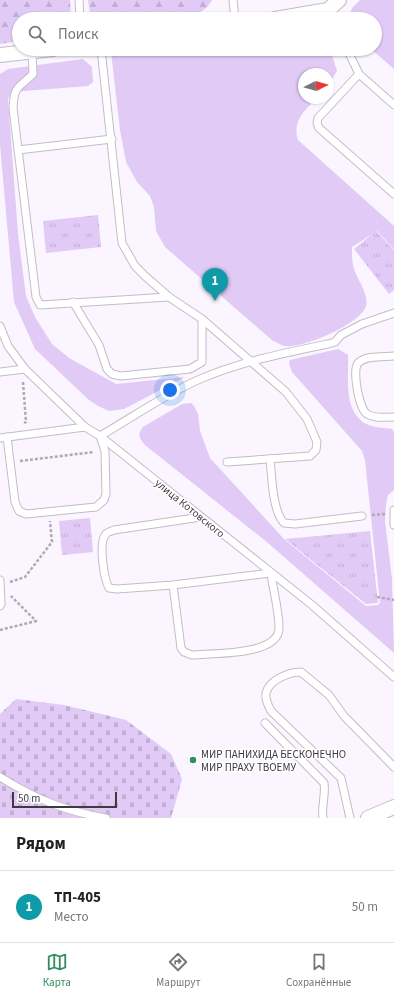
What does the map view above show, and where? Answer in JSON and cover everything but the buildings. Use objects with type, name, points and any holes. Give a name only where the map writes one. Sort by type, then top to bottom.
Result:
[{"type":"street","points":[[331,12],[339,0]]},
{"type":"street","points":[[0,56],[12,54]]},
{"type":"street","points":[[368,818],[394,807]]},
{"type":"lane","points":[[79,0],[80,12]]},
{"type":"lane","points":[[233,0],[234,12]]},
{"type":"lane","points":[[32,56],[33,74],[19,85],[13,94],[13,108],[36,297],[40,305],[169,297]]},
{"type":"lane","points":[[102,56],[122,242],[135,266],[169,297],[202,319],[286,392],[307,419],[316,442],[316,450],[310,456],[227,462]]},
{"type":"lane","points":[[350,56],[359,74],[394,105]]},
{"type":"lane","points":[[359,74],[318,118],[317,123],[319,128],[394,194]]},
{"type":"lane","points":[[18,150],[112,139]]},
{"type":"lane","points":[[73,302],[99,345],[107,369],[112,374],[121,376],[190,368],[202,362],[202,319]]},
{"type":"lane","points":[[85,427],[3,438],[15,502],[19,511],[26,514],[96,507],[104,500],[106,494],[105,451],[100,436],[181,388],[198,380],[252,362],[287,352],[335,342],[341,335],[362,324],[394,313]]},
{"type":"lane","name":"улица Котовского","points":[[0,326],[8,346],[25,369],[85,427],[100,436],[312,605],[394,677]]},
{"type":"lane","points":[[394,356],[364,359],[357,364],[355,370],[360,407],[365,414],[373,417],[394,417]]},
{"type":"lane","points":[[190,368],[198,380]]},
{"type":"lane","points":[[0,372],[25,369]]},
{"type":"lane","points":[[270,459],[276,508],[279,518],[284,523],[295,524],[362,516]]},
{"type":"lane","points":[[394,512],[394,525]]},
{"type":"lane","points":[[173,585],[181,648],[184,652],[192,655],[259,650],[276,638],[279,629],[271,573],[173,585],[117,589],[109,588],[106,581],[102,542],[106,534],[114,530],[201,517]]},
{"type":"lane","points":[[0,583],[2,604],[0,606]]},
{"type":"lane","points":[[350,818],[340,778],[271,711],[266,701],[266,692],[271,685],[288,673],[301,672],[329,695],[344,716],[394,767]]},
{"type":"lane","points":[[265,723],[324,783],[326,793],[322,811],[323,818]]},
{"type":"lane","points":[[0,777],[43,801],[76,813],[106,818]]},
{"type":"path","points":[[21,425],[26,422],[23,379]]},
{"type":"path","points":[[17,464],[21,459],[105,451]]},
{"type":"path","points":[[95,452],[96,459]]},
{"type":"path","points":[[0,630],[36,621],[0,583],[25,577],[52,542],[49,511]]},
{"type":"path","points":[[362,516],[394,512]]},
{"type":"path","points":[[377,597],[394,600]]},
{"type":"green space","points":[[0,0],[70,0],[71,12],[12,12],[12,42],[0,44]]},
{"type":"green space","points":[[88,0],[212,0],[201,12],[90,12]]},
{"type":"green space","points":[[360,0],[394,0],[394,69],[379,56],[382,56],[382,12],[351,12],[352,8]]},
{"type":"green space","points":[[111,56],[332,56],[337,71],[334,76],[334,68],[298,68],[298,104],[311,104],[300,117],[298,122],[298,140],[394,226],[394,249],[377,231],[352,247],[352,261],[354,269],[366,297],[366,306],[362,313],[354,320],[330,334],[304,344],[284,346],[273,341],[165,247],[156,231],[154,207],[150,196],[137,182],[126,162],[120,130]]},
{"type":"green space","points":[[83,59],[92,67],[93,82],[88,86],[11,92],[8,99],[18,234],[26,296],[35,317],[52,344],[69,358],[116,384],[185,377],[124,409],[109,411],[89,400],[35,349],[14,302],[0,145],[0,74],[8,69]]},
{"type":"green space","points":[[98,215],[101,247],[46,253],[43,221]]},
{"type":"green space","points":[[376,231],[394,250],[394,290],[389,294],[354,249]]},
{"type":"green space","points":[[338,349],[348,355],[348,392],[357,417],[364,423],[392,429],[394,432],[394,490],[388,495],[385,521],[392,579],[394,653],[268,543],[145,445],[140,436],[140,432],[143,427],[182,404],[191,403],[198,414],[200,431],[210,458],[284,539],[366,606],[378,605],[380,603],[365,460],[362,451],[292,372],[289,363],[290,360]]},
{"type":"green space","points":[[90,518],[93,552],[62,555],[59,521]]},
{"type":"green space","points":[[370,531],[378,603],[366,604],[285,539]]},
{"type":"green space","points":[[16,699],[64,705],[126,720],[171,754],[182,779],[171,818],[0,818],[0,714]]},
{"type":"place","name":"ТП-405","points":[[215,301]]},
{"type":"place","name":"МИР ПАНИХИДА БЕСКОНЕЧНО МИР ПРАХУ ТВОЕМУ","points":[[193,760]]}]
